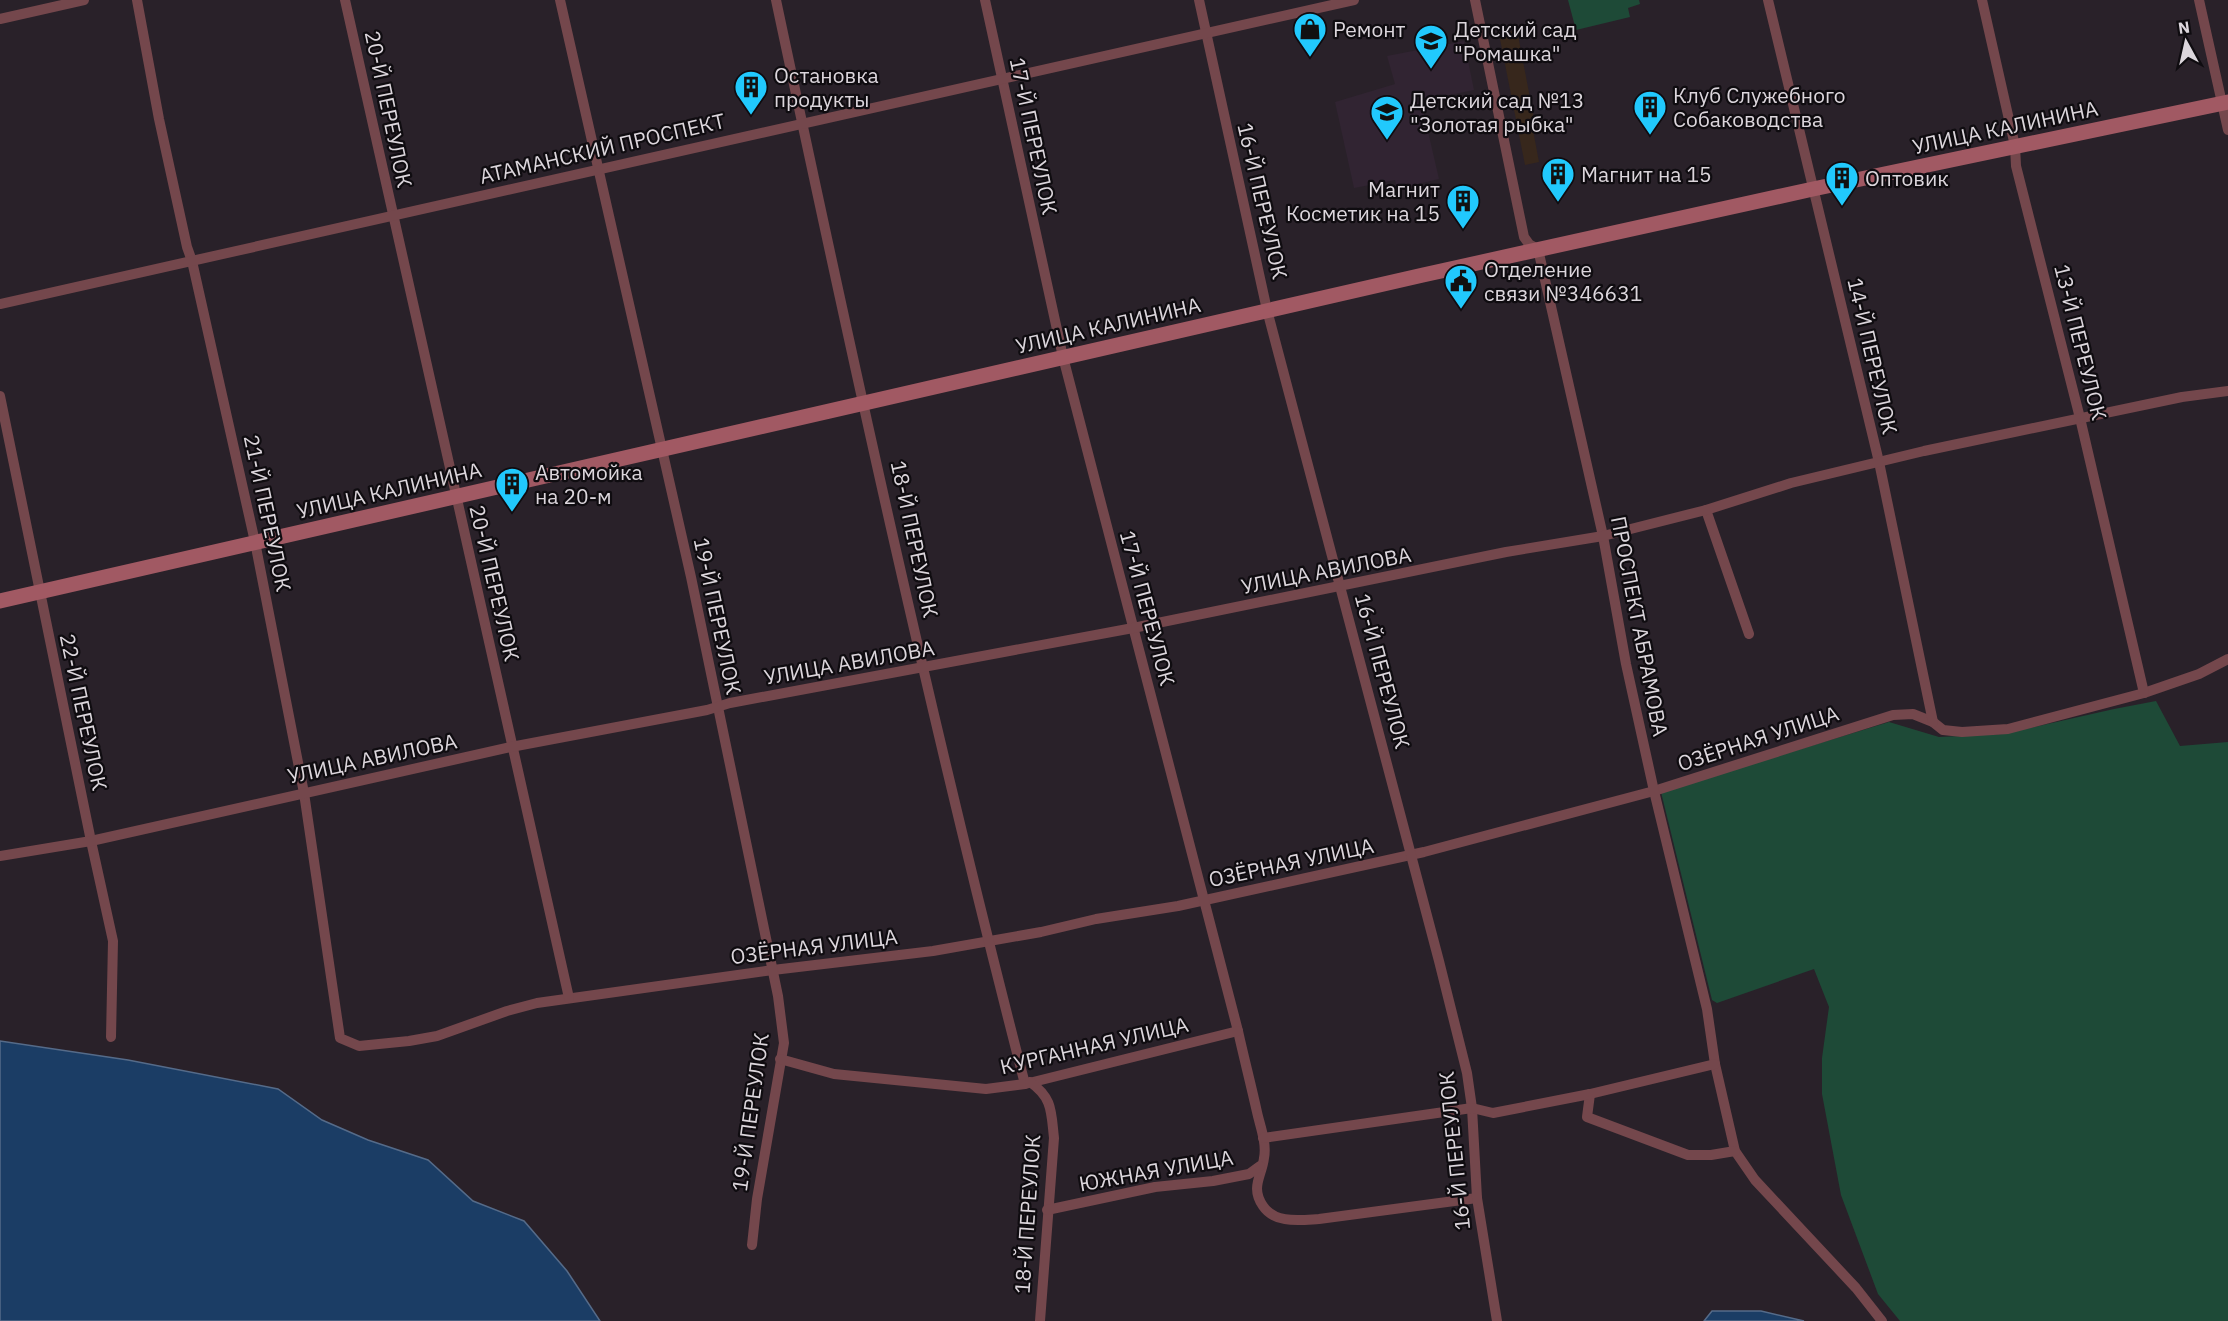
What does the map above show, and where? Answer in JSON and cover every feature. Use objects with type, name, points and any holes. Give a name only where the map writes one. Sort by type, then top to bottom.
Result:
[{"type":"main road","name":"УЛИЦА КАЛИНИНА","points":[[0,601],[1538,249],[2225,102]]},
{"type":"street","points":[[0,19],[84,0]]},
{"type":"street","name":"21-Й ПЕРЕУЛОК","points":[[137,0],[159,119],[255,542],[303,793],[340,1038]]},
{"type":"street","name":"20-Й ПЕРЕУЛОК","points":[[345,0],[569,998]]},
{"type":"street","name":"19-Й ПЕРЕУЛОК","points":[[560,0],[691,577],[773,970],[783,1043],[757,1199],[752,1245]]},
{"type":"street","name":"18-Й ПЕРЕУЛОК","points":[[776,0],[923,668],[988,941],[1028,1083],[1044,1092],[1052,1114],[1053,1146],[1040,1321]]},
{"type":"street","name":"17-Й ПЕРЕУЛОК","points":[[985,0],[1063,357],[1238,1030],[1263,1138],[1264,1157],[1258,1175],[1257,1195],[1263,1208],[1274,1217],[1293,1220],[1318,1219],[1477,1198]]},
{"type":"street","name":"16-Й ПЕРЕУЛОК","points":[[1199,0],[1268,310],[1467,1073],[1472,1108],[1477,1198],[1497,1321]]},
{"type":"street","name":"АТАМАНСКИЙ ПРОСПЕКТ","points":[[0,304],[1354,0]]},
{"type":"street","name":"ПРОСПЕКТ АБРАМОВА","points":[[1475,0],[1524,237],[1529,244],[1538,249],[1603,536],[1626,664],[1707,1009],[1715,1064],[1736,1151],[1755,1180],[1856,1288],[1882,1321]]},
{"type":"street","name":"14-Й ПЕРЕУЛОК","points":[[1768,0],[1879,462],[1933,722]]},
{"type":"street","name":"13-Й ПЕРЕУЛОК","points":[[1982,0],[2015,146],[2016,166],[2080,418],[2144,693]]},
{"type":"street","points":[[2199,0],[2225,102],[2228,130]]},
{"type":"street","name":"УЛИЦА АВИЛОВА","points":[[0,856],[91,841],[511,747],[1133,628],[1506,552],[1603,536],[1706,510],[1791,483],[1975,439],[2182,397],[2228,392]]},
{"type":"street","name":"22-Й ПЕРЕУЛОК","points":[[0,396],[113,940],[111,1037]]},
{"type":"street","points":[[1706,510],[1749,634]]},
{"type":"street","name":"ОЗЁРНАЯ УЛИЦА","points":[[340,1038],[359,1046],[410,1041],[437,1036],[507,1011],[537,1003],[773,970],[878,959],[1041,932],[1096,919],[1204,901],[1411,855],[1654,791],[1893,715],[1914,714],[1933,722],[1943,730],[1962,732],[2008,729],[2144,693],[2199,674],[2228,659]]},
{"type":"street","name":"КУРГАННАЯ УЛИЦА","points":[[780,1059],[834,1074],[986,1089],[1028,1083],[1238,1030]]},
{"type":"street","points":[[1263,1138],[1472,1108],[1494,1113],[1590,1094],[1715,1064]]},
{"type":"street","points":[[1590,1094],[1587,1118],[1640,1139],[1688,1155],[1712,1155],[1736,1151]]},
{"type":"street","name":"ЮЖНАЯ УЛИЦА","points":[[1047,1210],[1155,1187],[1213,1181],[1249,1174],[1259,1168],[1264,1157]]},
{"type":"shaded area","points":[[1517,30],[1536,129],[1533,130],[1539,162],[1525,165],[1499,34]]},
{"type":"shaded area","name":"Детский сад №13 \"Золотая рыбка\"","points":[[1464,41],[1474,90],[1421,101],[1439,179],[1397,189],[1395,180],[1354,188],[1335,102],[1395,84],[1387,56]]},
{"type":"green space","points":[[1568,0],[1639,0],[1640,4],[1628,8],[1630,17],[1576,30]]},
{"type":"green space","points":[[2156,701],[2180,746],[2228,742],[2228,1321],[1900,1321],[1878,1294],[1841,1195],[1822,1094],[1822,1058],[1829,1007],[1814,969],[1717,1003],[1712,1000],[1661,792],[1889,722],[1939,737],[2003,734]]},
{"type":"water","points":[[0,1041],[128,1060],[278,1089],[322,1120],[368,1140],[428,1160],[473,1201],[524,1221],[567,1271],[600,1321],[0,1321]]},
{"type":"water","points":[[1712,1311],[1761,1311],[1804,1321],[1704,1321]]},
{"type":"place","name":"Ремонт","points":[[1310,58]]},
{"type":"place","name":"Детский сад \"Ромашка\"","points":[[1431,70]]},
{"type":"place","name":"Остановка продукты","points":[[751,116]]},
{"type":"place","name":"Клуб Служебного Собаководства","points":[[1650,136]]},
{"type":"place","name":"Детский сад №13 \"Золотая рыбка\"","points":[[1387,141]]},
{"type":"place","name":"Магнит на 15","points":[[1558,203]]},
{"type":"place","name":"Оптовик","points":[[1842,207]]},
{"type":"place","name":"Магнит Косметик на 15","points":[[1463,230]]},
{"type":"place","name":"Отделение связи №346631","points":[[1461,310]]},
{"type":"place","name":"Автомойка на 20-м","points":[[512,513]]}]
